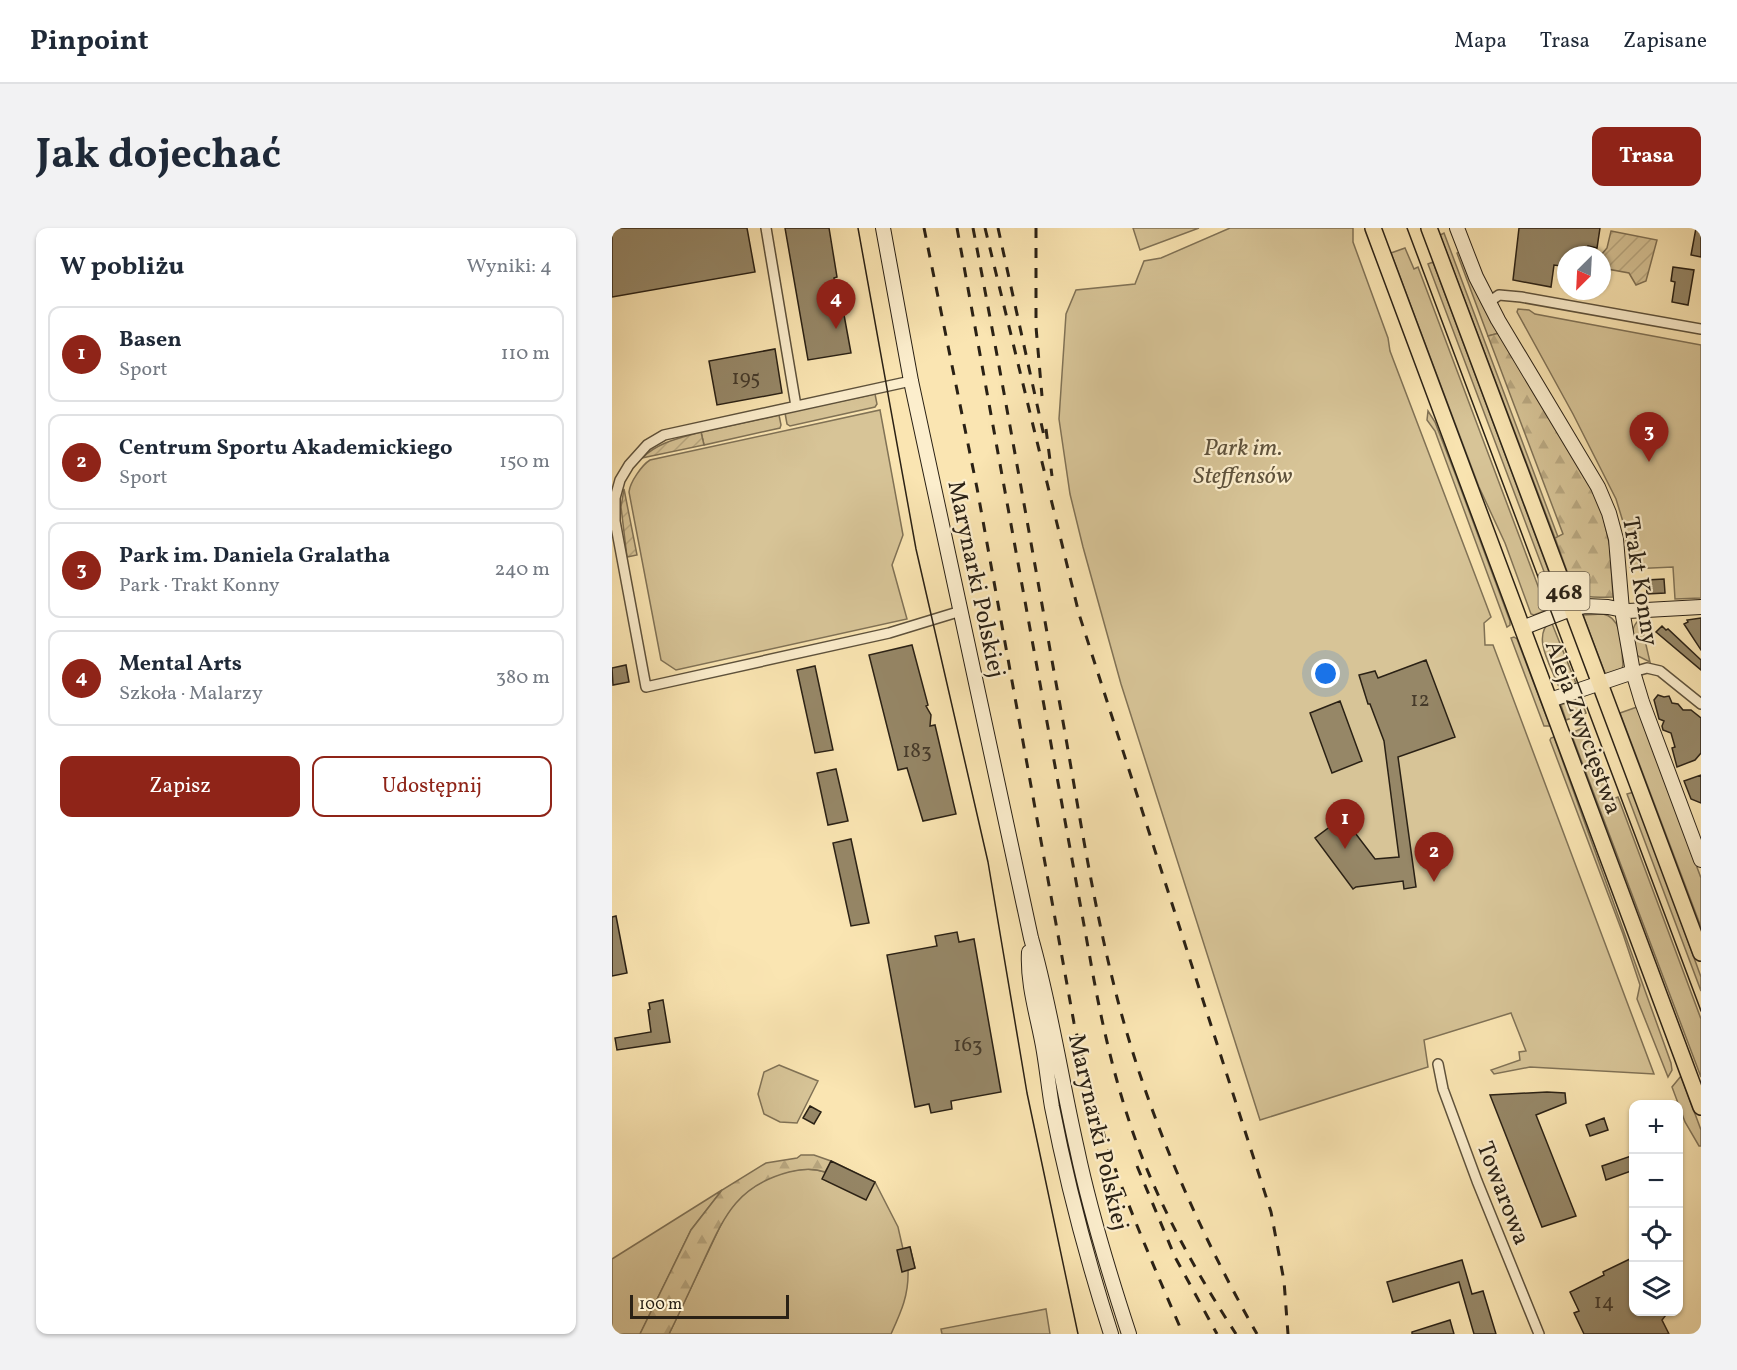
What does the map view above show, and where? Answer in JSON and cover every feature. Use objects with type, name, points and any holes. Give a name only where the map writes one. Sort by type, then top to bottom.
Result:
[{"type":"main road","name":"Marynarki Polskiej","points":[[883,228],[911,381],[1073,1130],[1112,1282],[1129,1334]]},
{"type":"main road","name":"Aleja Zwycięstwa","points":[[1373,228],[1701,1107]]},
{"type":"main road","name":"Aleja Zwycięstwa","points":[[1429,228],[1701,953]]},
{"type":"main road","name":"Trakt Konny","points":[[1457,228],[1476,277],[1489,302],[1598,487],[1609,513],[1616,539],[1622,610],[1633,672],[1701,860]]},
{"type":"main road","points":[[1522,628],[1571,609],[1586,606],[1644,612],[1701,607]]},
{"type":"main road","points":[[1550,700],[1633,672]]},
{"type":"main road","name":"Marynarki Polskiej","points":[[1031,938],[1030,971],[1057,1132],[1087,1257],[1111,1334]]},
{"type":"main road","points":[[1057,1132],[1073,1130]]},
{"type":"street","points":[[766,228],[796,406]]},
{"type":"street","points":[[1489,302],[1499,295],[1521,297],[1701,329]]},
{"type":"street","points":[[911,381],[664,435],[641,451],[624,472],[615,498],[615,521],[646,687],[889,633],[962,611]]},
{"type":"street","points":[[1633,672],[1647,668],[1660,671],[1701,704]]},
{"type":"street","name":"Towarowa","points":[[1438,1064],[1443,1089],[1477,1181],[1539,1334]]},
{"type":"green space","points":[[1133,228],[1199,228],[1140,250]]},
{"type":"green space","name":"Park im. Steffensów","points":[[1230,228],[1353,228],[1353,242],[1388,338],[1390,351],[1491,617],[1484,623],[1485,645],[1493,645],[1654,1074],[1530,1067],[1494,1074],[1491,1070],[1520,1060],[1519,1052],[1526,1051],[1511,1013],[1424,1040],[1428,1067],[1260,1120],[1121,684],[1070,494],[1059,419],[1066,314],[1076,290],[1135,284],[1144,261],[1161,258]]},
{"type":"green space","points":[[1611,231],[1657,240],[1646,281],[1636,285],[1629,273],[1611,270],[1611,246],[1607,246]]},
{"type":"green space","points":[[1444,233],[1558,537],[1555,538],[1440,235]]},
{"type":"green space","points":[[1405,248],[1414,269],[1418,267],[1547,610],[1534,615],[1531,614],[1505,543],[1479,487],[1391,253]]},
{"type":"green space","points":[[1461,251],[1499,333],[1488,336],[1457,253]]},
{"type":"green space","points":[[1433,262],[1561,604],[1557,606],[1428,264]]},
{"type":"green space","points":[[1518,309],[1701,345],[1701,598],[1675,599],[1673,567],[1630,569],[1624,525],[1616,499],[1517,312]]},
{"type":"green space","points":[[1499,333],[1600,502],[1610,547],[1613,597],[1586,596],[1573,588],[1555,538],[1563,534],[1488,336]]},
{"type":"green space","points":[[875,394],[877,404],[875,407],[790,426],[787,424],[785,413]]},
{"type":"green space","points":[[880,410],[903,535],[892,565],[907,619],[676,670],[661,660],[629,492],[643,466],[650,460]]},
{"type":"green space","points":[[1428,411],[1435,422],[1510,621],[1507,627],[1435,431],[1427,420]]},
{"type":"green space","points":[[779,415],[780,428],[704,445],[701,432]]},
{"type":"green space","points":[[701,432],[704,445],[642,458],[662,444]]},
{"type":"green space","points":[[624,489],[637,555],[627,557],[621,507]]},
{"type":"green space","points":[[1603,614],[1615,621],[1618,627],[1623,665],[1622,669],[1606,676],[1583,615]]},
{"type":"green space","points":[[1640,619],[1650,662],[1636,655],[1633,631]]},
{"type":"green space","points":[[1551,621],[1577,686],[1563,689],[1558,685],[1547,660],[1543,635],[1545,627]]},
{"type":"green space","points":[[1511,638],[1517,639],[1550,726],[1544,726]]},
{"type":"green space","points":[[1580,697],[1586,713],[1566,720],[1561,705]]},
{"type":"green space","points":[[1637,707],[1701,878],[1701,927],[1620,713]]},
{"type":"green space","points":[[1586,727],[1613,799],[1618,797],[1701,1019],[1701,1077],[1571,733]]},
{"type":"green space","points":[[1554,737],[1671,1063],[1672,1070],[1668,1077],[1637,999],[1640,985],[1623,934],[1550,740]]},
{"type":"green space","points":[[1634,792],[1701,977],[1701,991],[1627,794]]},
{"type":"green space","points":[[779,1065],[818,1081],[797,1123],[780,1122],[764,1114],[758,1094],[764,1072]]},
{"type":"green space","points":[[1681,1076],[1701,1130],[1701,1146],[1685,1122],[1683,1100],[1677,1100],[1672,1087]]},
{"type":"green space","points":[[801,1155],[814,1155],[831,1161],[825,1172],[807,1169],[789,1172],[771,1178],[744,1195],[725,1217],[669,1334],[640,1334],[691,1230],[722,1190],[766,1163],[797,1158]]},
{"type":"green space","points":[[831,1161],[875,1182],[898,1227],[903,1249],[910,1247],[915,1268],[908,1270],[906,1295],[891,1334],[669,1334],[726,1214],[740,1198],[757,1185],[786,1172],[806,1169],[825,1172]]},
{"type":"green space","points":[[722,1190],[691,1230],[640,1334],[612,1334],[612,1259]]},
{"type":"green space","points":[[1046,1309],[1050,1334],[942,1334],[941,1329]]},
{"type":"building","points":[[612,228],[747,228],[755,272],[612,297]]},
{"type":"building","points":[[785,228],[829,228],[837,277],[834,278],[835,286],[837,294],[840,293],[851,353],[808,360]]},
{"type":"building","points":[[1519,228],[1600,228],[1597,246],[1557,246],[1557,265],[1554,265],[1551,287],[1513,280]]},
{"type":"building","points":[[1696,228],[1701,228],[1701,257],[1691,255]]},
{"type":"building","points":[[1673,267],[1694,270],[1688,305],[1672,302],[1675,282],[1671,281]]},
{"type":"building","points":[[775,349],[782,393],[717,405],[709,361]]},
{"type":"building","points":[[1664,579],[1665,593],[1647,594],[1646,580]]},
{"type":"building","points":[[1701,618],[1701,650],[1684,624],[1688,622],[1687,620]]},
{"type":"building","points":[[1662,626],[1701,660],[1701,670],[1656,632]]},
{"type":"building","points":[[912,645],[928,705],[926,706],[931,715],[930,726],[935,725],[956,814],[923,821],[907,768],[898,770],[869,655]]},
{"type":"building","points":[[1426,660],[1455,737],[1398,757],[1416,887],[1404,889],[1403,881],[1353,889],[1315,838],[1343,817],[1375,859],[1399,857],[1384,741],[1370,704],[1368,704],[1359,675],[1375,671],[1378,678]]},
{"type":"building","points":[[626,665],[629,682],[613,685],[612,668]]},
{"type":"building","points":[[815,666],[833,750],[815,753],[797,670]]},
{"type":"building","points":[[1658,695],[1669,696],[1672,703],[1678,704],[1683,710],[1691,710],[1701,718],[1701,753],[1695,760],[1677,767],[1671,733],[1663,730],[1664,721],[1659,719],[1654,700]]},
{"type":"building","points":[[1340,701],[1362,761],[1332,773],[1310,713]]},
{"type":"building","points":[[836,769],[848,821],[828,825],[817,773]]},
{"type":"building","points":[[1701,775],[1701,803],[1691,799],[1684,781]]},
{"type":"building","points":[[851,839],[869,923],[851,926],[833,843]]},
{"type":"building","points":[[616,916],[627,973],[612,976],[612,917]]},
{"type":"building","points":[[957,932],[959,942],[974,939],[1001,1092],[951,1101],[952,1109],[931,1113],[929,1104],[915,1107],[887,955],[937,946],[935,936]]},
{"type":"building","points":[[663,1000],[670,1042],[617,1050],[615,1038],[651,1032],[649,1003]]},
{"type":"building","points":[[1565,1093],[1566,1103],[1536,1115],[1576,1216],[1542,1227],[1490,1095]]},
{"type":"building","points":[[810,1106],[821,1112],[814,1124],[803,1118]]},
{"type":"building","points":[[1604,1118],[1608,1130],[1590,1136],[1586,1125]]},
{"type":"building","points":[[1629,1157],[1629,1172],[1606,1180],[1602,1166]]},
{"type":"building","points":[[831,1161],[875,1182],[866,1200],[822,1179]]},
{"type":"building","points":[[910,1247],[915,1268],[902,1272],[897,1250]]},
{"type":"building","points":[[1629,1259],[1629,1316],[1665,1316],[1662,1320],[1669,1334],[1584,1334],[1574,1313],[1579,1311],[1570,1292],[1604,1275],[1603,1272]]},
{"type":"building","points":[[1462,1260],[1472,1294],[1483,1291],[1496,1334],[1474,1334],[1459,1282],[1393,1302],[1387,1282]]},
{"type":"building","points":[[1450,1320],[1454,1334],[1412,1334],[1412,1332]]},
{"type":"tram line","points":[[858,228],[916,549],[988,862],[1027,1093],[1078,1334]]},
{"type":"tram line","points":[[1407,228],[1701,1011]]},
{"type":"railway","points":[[924,228],[977,488],[1074,1023],[1112,1160],[1183,1334]]},
{"type":"railway","points":[[957,228],[1094,982],[1109,1052],[1129,1121],[1158,1194],[1194,1265],[1236,1334]]},
{"type":"railway","points":[[973,228],[1085,850],[1109,967],[1131,1048],[1161,1132],[1215,1255],[1257,1334]]},
{"type":"railway","points":[[985,228],[1079,614],[1271,1212],[1284,1281],[1288,1334]]},
{"type":"railway","points":[[998,228],[1044,436]]},
{"type":"railway","points":[[1036,228],[1036,327],[1042,396]]},
{"type":"railway","points":[[1046,429],[1052,476]]},
{"type":"railway","points":[[1137,1166],[1175,1257],[1217,1334]]},
{"type":"place","name":"Mental Arts","points":[[836,329]]},
{"type":"place","name":"Park im. Daniela Gralatha","points":[[1649,462]]},
{"type":"place","name":"Basen","points":[[1345,849]]},
{"type":"place","name":"Centrum Sportu Akademickiego","points":[[1434,882]]}]
